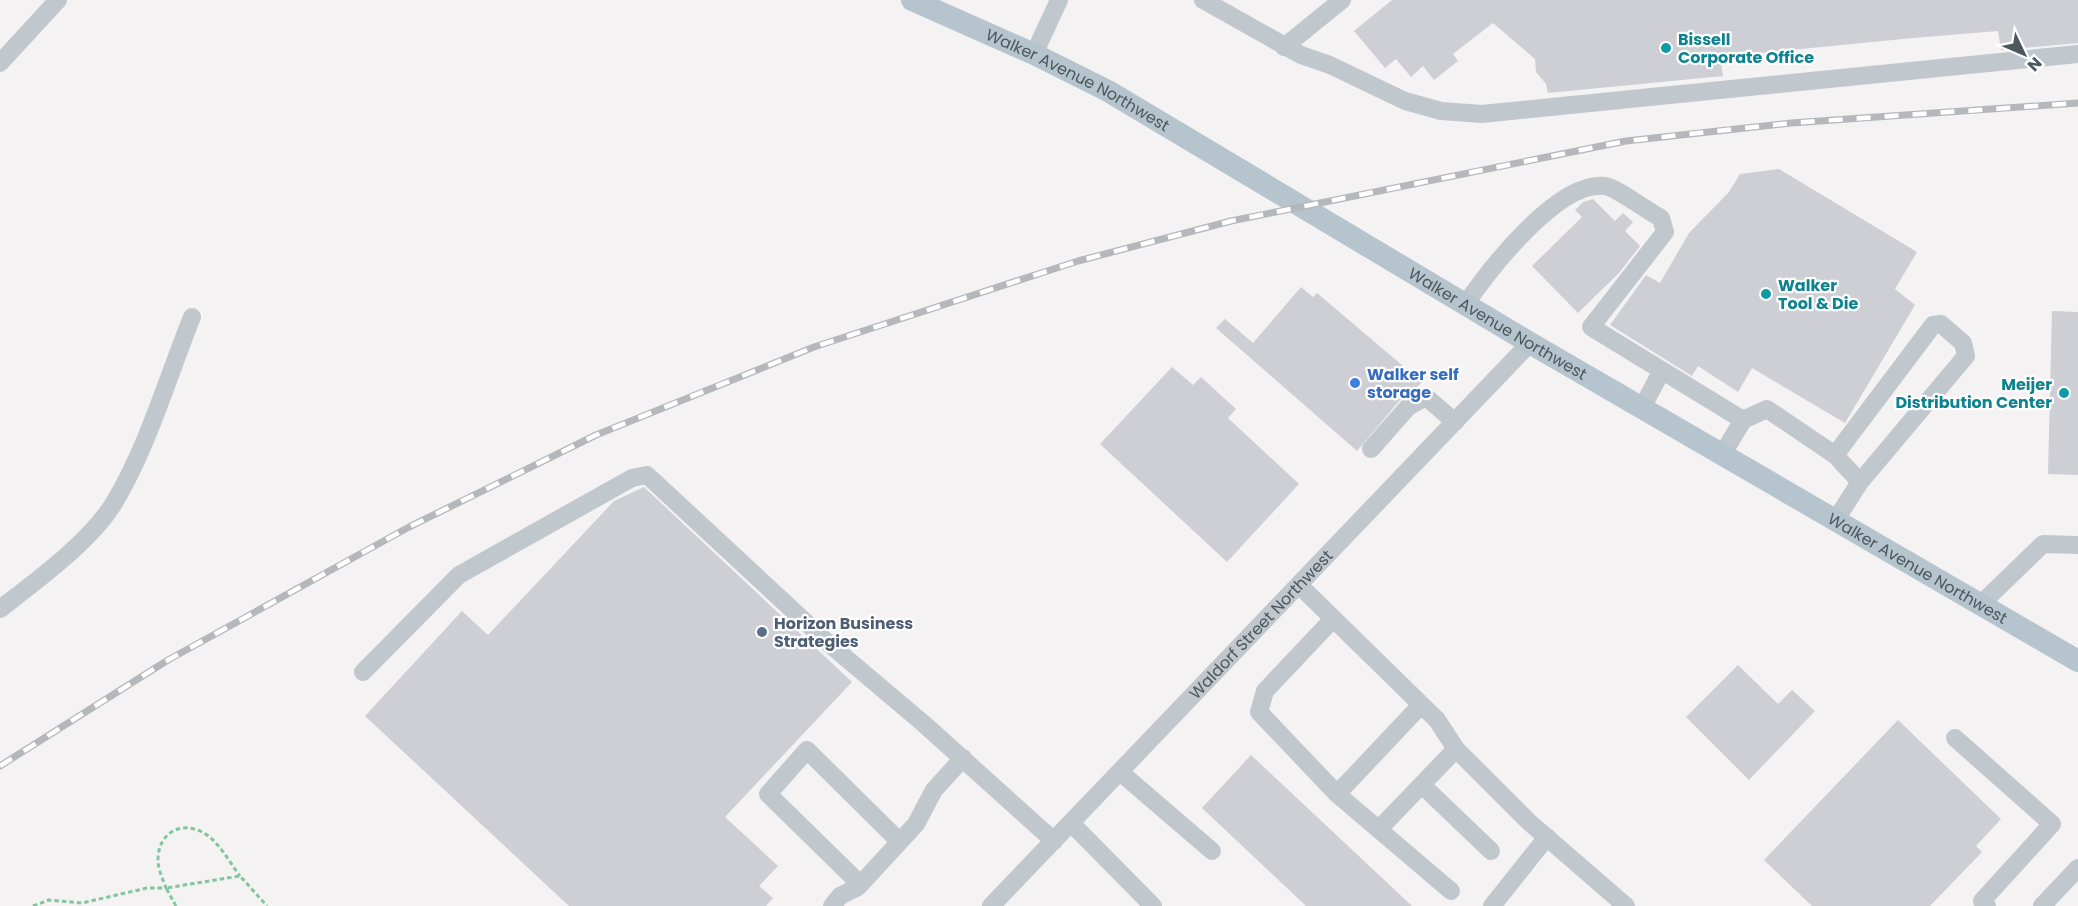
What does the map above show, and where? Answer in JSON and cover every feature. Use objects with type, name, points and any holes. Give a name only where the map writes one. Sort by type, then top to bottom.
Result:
[{"type":"main road","name":"Walker Avenue Northwest","points":[[912,0],[1034,54],[1163,122],[1465,305],[2078,661]]},
{"type":"street","points":[[0,63],[58,0]]},
{"type":"street","points":[[1034,54],[1059,0]]},
{"type":"street","points":[[1203,0],[1226,5],[1284,47],[1405,101],[1440,111],[1482,114],[2078,54]]},
{"type":"street","points":[[1284,47],[1342,0]]},
{"type":"street","points":[[1465,305],[1492,264],[1531,226],[1579,191],[1593,185],[1609,186],[1661,218],[1665,232],[1591,327],[1661,372],[1743,420]]},
{"type":"street","points":[[0,609],[75,547],[113,505],[142,447],[192,317]]},
{"type":"street","points":[[1834,454],[1933,326],[1941,324],[1963,344],[1966,356],[1860,482],[1835,521]]},
{"type":"street","name":"Waldorf Street Northwest","points":[[992,906],[1530,343]]},
{"type":"street","points":[[1642,408],[1661,372]]},
{"type":"street","points":[[1371,449],[1408,407],[1426,397],[1455,422]]},
{"type":"street","points":[[1722,455],[1743,420],[1767,409],[1834,454],[1860,482]]},
{"type":"street","points":[[363,672],[459,575],[632,478],[647,475],[827,642],[963,758],[1054,841]]},
{"type":"street","points":[[1980,605],[2043,544],[2078,545]]},
{"type":"street","points":[[1299,585],[1437,720],[1456,749],[1547,837],[1626,906]]},
{"type":"street","points":[[1333,619],[1265,691],[1258,712],[1337,794],[1451,891]]},
{"type":"street","points":[[1337,794],[1421,705]]},
{"type":"street","points":[[1955,738],[2052,824],[1982,901],[1988,906]]},
{"type":"street","points":[[1379,829],[1456,749]]},
{"type":"street","points":[[860,884],[768,794],[807,750],[899,841]]},
{"type":"street","points":[[832,906],[840,896],[860,884],[915,824],[934,790],[963,758]]},
{"type":"street","points":[[1119,772],[1212,851]]},
{"type":"street","points":[[1422,785],[1491,851]]},
{"type":"street","points":[[1071,823],[1153,906]]},
{"type":"street","points":[[1492,906],[1547,837]]},
{"type":"street","points":[[2042,906],[2077,872]]},
{"type":"path","points":[[177,906],[166,888],[158,860],[160,849],[171,832],[180,827],[196,829],[208,836],[267,906]]},
{"type":"path","points":[[33,906],[49,900],[82,903],[147,888],[166,888],[240,876]]},
{"type":"building","name":"Bissell Corporate Office","points":[[1392,0],[2078,0],[2078,43],[2001,50],[1998,31],[1913,38],[1720,57],[1723,76],[1548,93],[1546,84],[1536,72],[1535,59],[1493,23],[1453,54],[1458,61],[1434,80],[1423,66],[1411,77],[1396,59],[1385,68],[1354,31]]},
{"type":"building","name":"Walker Tool & Die","points":[[1779,169],[1917,252],[1895,289],[1915,305],[1845,423],[1752,368],[1738,392],[1698,366],[1692,376],[1610,325],[1646,275],[1660,283],[1689,233],[1729,192],[1740,174]]},
{"type":"building","points":[[1593,199],[1615,221],[1623,213],[1633,222],[1625,231],[1640,246],[1619,273],[1578,313],[1532,266],[1582,217],[1575,210],[1583,202]]},
{"type":"building","points":[[1301,287],[1313,297],[1317,293],[1422,382],[1414,391],[1400,400],[1357,451],[1216,328],[1225,319],[1253,343]]},
{"type":"building","name":"Meijer Distribution Center","points":[[2052,311],[2078,312],[2078,475],[2048,474]]},
{"type":"building","points":[[1172,367],[1193,385],[1201,377],[1236,409],[1228,418],[1299,484],[1227,562],[1100,444]]},
{"type":"building","points":[[644,487],[852,682],[725,817],[778,866],[759,886],[773,898],[766,906],[569,906],[365,716],[462,611],[488,635],[614,501]]},
{"type":"building","points":[[1738,665],[1778,704],[1792,690],[1815,711],[1749,780],[1686,717]]},
{"type":"building","points":[[1898,720],[2001,819],[1976,846],[1982,852],[1930,906],[1812,906],[1764,860]]},
{"type":"building","points":[[1251,755],[1412,906],[1306,906],[1202,808]]},
{"type":"railway","points":[[0,766],[168,660],[409,527],[596,435],[814,347],[1078,261],[1231,221],[1626,141],[1791,123],[2078,103]]},
{"type":"place","name":"Bissell Corporate Office","points":[[1666,48]]},
{"type":"place","name":"Walker Tool & Die","points":[[1766,294]]},
{"type":"place","name":"Walker self storage","points":[[1355,383]]},
{"type":"place","name":"Meijer Distribution Center","points":[[2064,393]]},
{"type":"place","name":"Horizon Business Strategies","points":[[762,632]]}]
